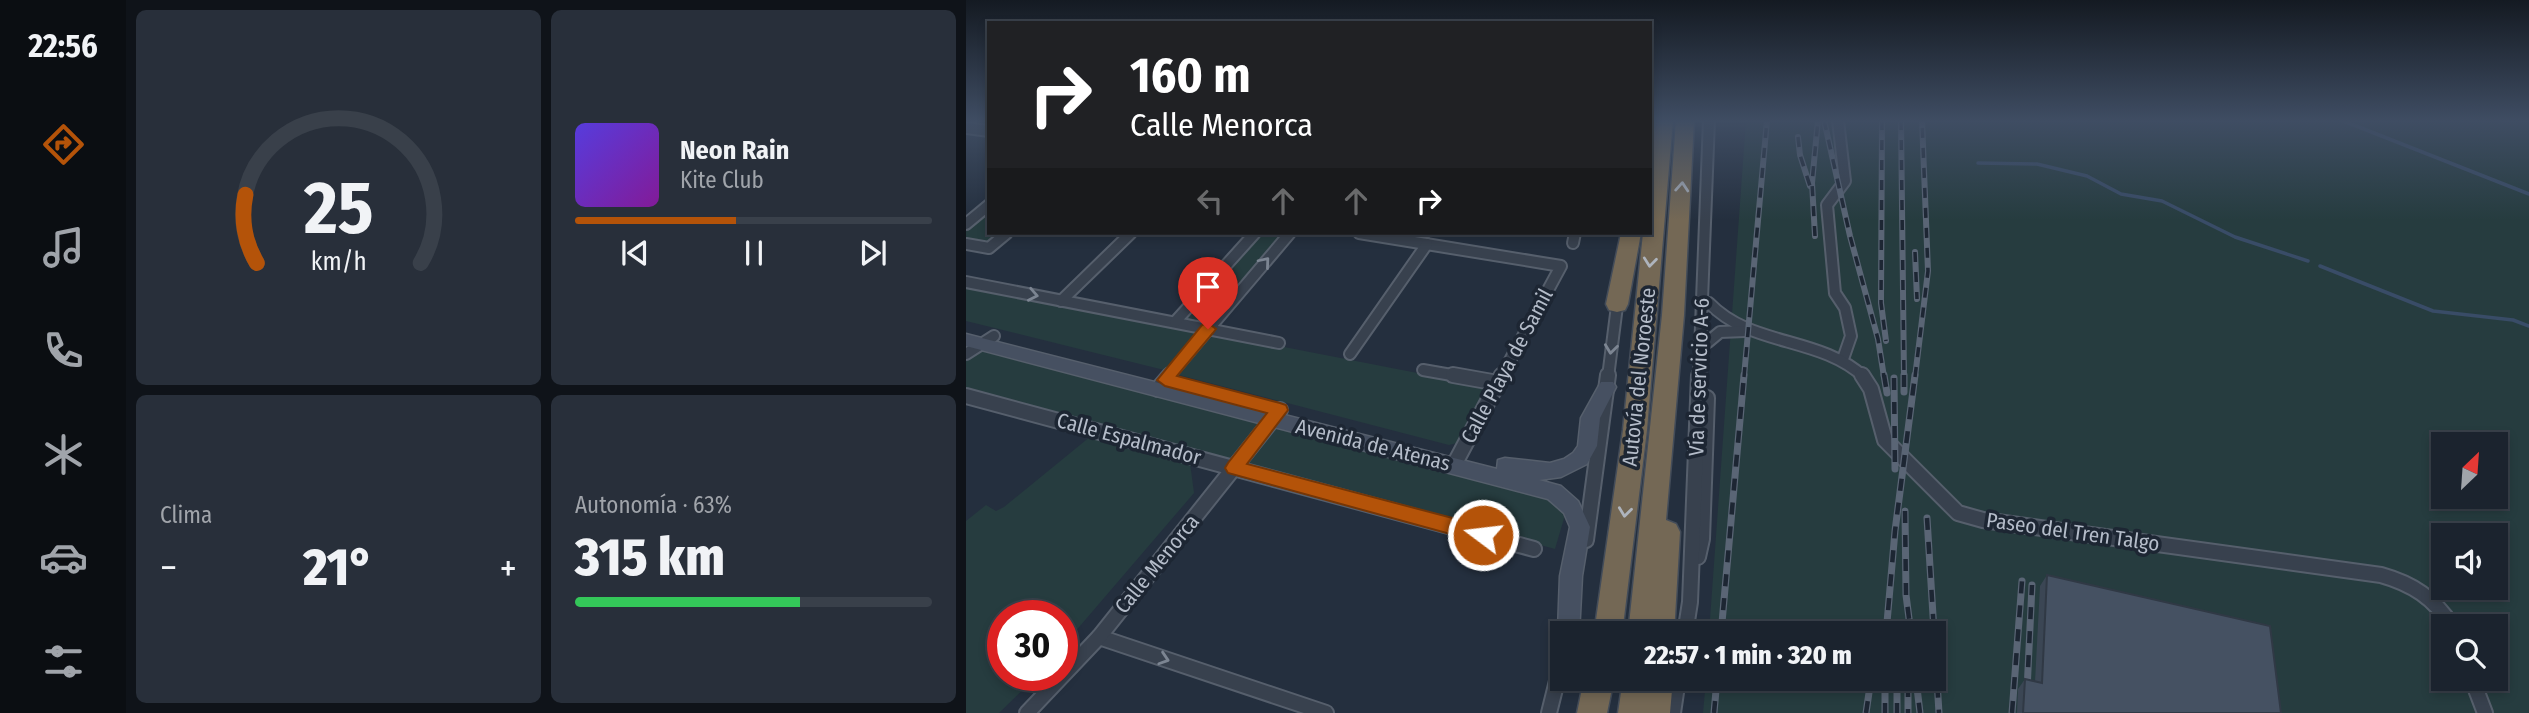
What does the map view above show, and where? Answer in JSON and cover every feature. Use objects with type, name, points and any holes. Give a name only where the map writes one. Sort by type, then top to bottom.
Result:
[{"type":"highway","name":"Autovía del Noroeste","points":[[1610,621],[1635,429],[1661,153]]},
{"type":"highway","name":"Autovía del Noroeste","points":[[1643,621],[1668,377],[1683,153]]},
{"type":"highway","points":[[1617,304],[1626,241]]},
{"type":"highway","points":[[1661,621],[1675,430],[1668,377]]},
{"type":"highway","points":[[1592,713],[1597,691]]},
{"type":"highway","points":[[1633,713],[1636,691]]},
{"type":"highway","points":[[1655,713],[1657,691]]},
{"type":"main road","name":"Avenida de Atenas","points":[[966,329],[989,341]]},
{"type":"main road","name":"Avenida de Atenas","points":[[966,340],[989,341],[1457,460],[1554,492],[1571,507],[1580,527],[1571,576],[1569,621]]},
{"type":"main road","name":"Avenida de Atenas","points":[[1457,460],[1524,471],[1546,471],[1570,465],[1587,447],[1590,421],[1607,387]]},
{"type":"street","name":"Vía de servicio A-6","points":[[1687,621],[1690,602],[1708,153]]},
{"type":"street","points":[[1842,153],[1845,181],[1829,200],[1827,213],[1835,293],[1845,308],[1851,336],[1843,359]]},
{"type":"street","points":[[966,224],[987,207]]},
{"type":"street","points":[[966,244],[989,248],[1005,235]]},
{"type":"street","points":[[1061,301],[1129,235]]},
{"type":"street","points":[[1175,322],[1253,235]]},
{"type":"street","points":[[1161,384],[1288,235]]},
{"type":"street","points":[[1350,355],[1427,244],[1371,235]]},
{"type":"street","points":[[1690,602],[1702,539],[1709,303],[1704,243]]},
{"type":"street","name":"Calle Playa de Samil","points":[[1427,244],[1561,266],[1457,460]]},
{"type":"street","points":[[966,282],[1279,343]]},
{"type":"street","name":"Paseo del Tren Talgo","points":[[1709,303],[1725,320],[1843,359],[1865,378],[1872,396],[1877,428],[1885,440],[1958,513],[1983,520],[2381,575],[2404,581],[2426,594],[2445,614]]},
{"type":"street","points":[[1571,621],[1589,529],[1617,304]]},
{"type":"street","name":"Paseo del Tren Talgo","points":[[1708,342],[1720,332],[1760,332]]},
{"type":"street","points":[[966,355],[989,341]]},
{"type":"street","points":[[1423,370],[1498,383]]},
{"type":"street","name":"Calle Espalmador","points":[[966,396],[1534,549]]},
{"type":"street","name":"Calle Menorca","points":[[1027,713],[1099,637],[1276,414]]},
{"type":"street","points":[[1099,637],[1326,713]]},
{"type":"street","points":[[1549,713],[1554,691]]},
{"type":"street","points":[[1672,713],[1676,691]]},
{"type":"street","points":[[2477,691],[2485,713]]},
{"type":"green space","points":[[1744,153],[2529,153],[2529,713],[1703,713],[1705,691],[1946,691],[1946,621],[1710,621]]},
{"type":"green space","points":[[987,210],[987,235],[1000,235],[989,245],[966,241],[966,227]]},
{"type":"green space","points":[[1257,235],[1285,235],[1210,321],[1203,324],[1184,320],[1184,316]]},
{"type":"green space","points":[[966,285],[1198,331],[1198,334],[1170,368],[1164,370],[966,321]]},
{"type":"green space","points":[[1213,333],[1489,387],[1457,443],[1449,445],[1179,375],[1179,371],[1208,335]]},
{"type":"green space","points":[[966,347],[1548,497],[1559,505],[1565,515],[1555,549],[966,387]]},
{"type":"green space","points":[[1091,436],[1190,463],[1194,493],[1078,628],[1078,600],[987,600],[987,691],[1022,691],[999,713],[966,713],[966,521],[986,505],[996,511]]},
{"type":"building","points":[[2047,575],[2270,626],[2281,713],[2023,713],[2025,679],[2042,683]]},
{"type":"waterway","points":[[2426,153],[2529,194]]},
{"type":"waterway","points":[[1978,163],[2037,164],[2087,176],[2121,194],[2162,201],[2235,237],[2308,261]]},
{"type":"waterway","points":[[2320,266],[2433,311],[2513,320],[2529,326]]},
{"type":"railway","points":[[1744,377],[1764,153]]},
{"type":"railway","points":[[1800,153],[1810,186]]},
{"type":"railway","points":[[1815,153],[1812,183],[1815,236]]},
{"type":"railway","points":[[1831,153],[1850,236],[1878,339],[1884,377]]},
{"type":"railway","points":[[1882,153],[1881,303],[1886,341]]},
{"type":"railway","points":[[1901,153],[1904,377]]},
{"type":"railway","points":[[1915,377],[1928,271],[1923,153]]},
{"type":"railway","points":[[1915,252],[1917,299]]},
{"type":"railway","points":[[1722,621],[1744,375]]},
{"type":"railway","points":[[1884,375],[1887,393]]},
{"type":"railway","points":[[1887,621],[1895,531],[1915,375]]},
{"type":"railway","points":[[1904,377],[1904,392]]},
{"type":"railway","points":[[1894,378],[1895,469]]},
{"type":"railway","points":[[1905,511],[1906,595],[1909,621]]},
{"type":"railway","points":[[1927,518],[1939,713]]},
{"type":"railway","points":[[2012,713],[2022,581]]},
{"type":"railway","points":[[2027,691],[2032,585]]},
{"type":"railway","points":[[1714,713],[1716,691]]},
{"type":"railway","points":[[1866,713],[1869,691]]},
{"type":"railway","points":[[1885,691],[1885,713]]},
{"type":"railway","points":[[1897,691],[1897,713]]},
{"type":"railway","points":[[1908,691],[1908,713]]},
{"type":"railway","points":[[1917,691],[1920,713]]},
{"type":"route","points":[[1208,329],[1165,380],[1280,410],[1234,468],[1483,535]]}]
